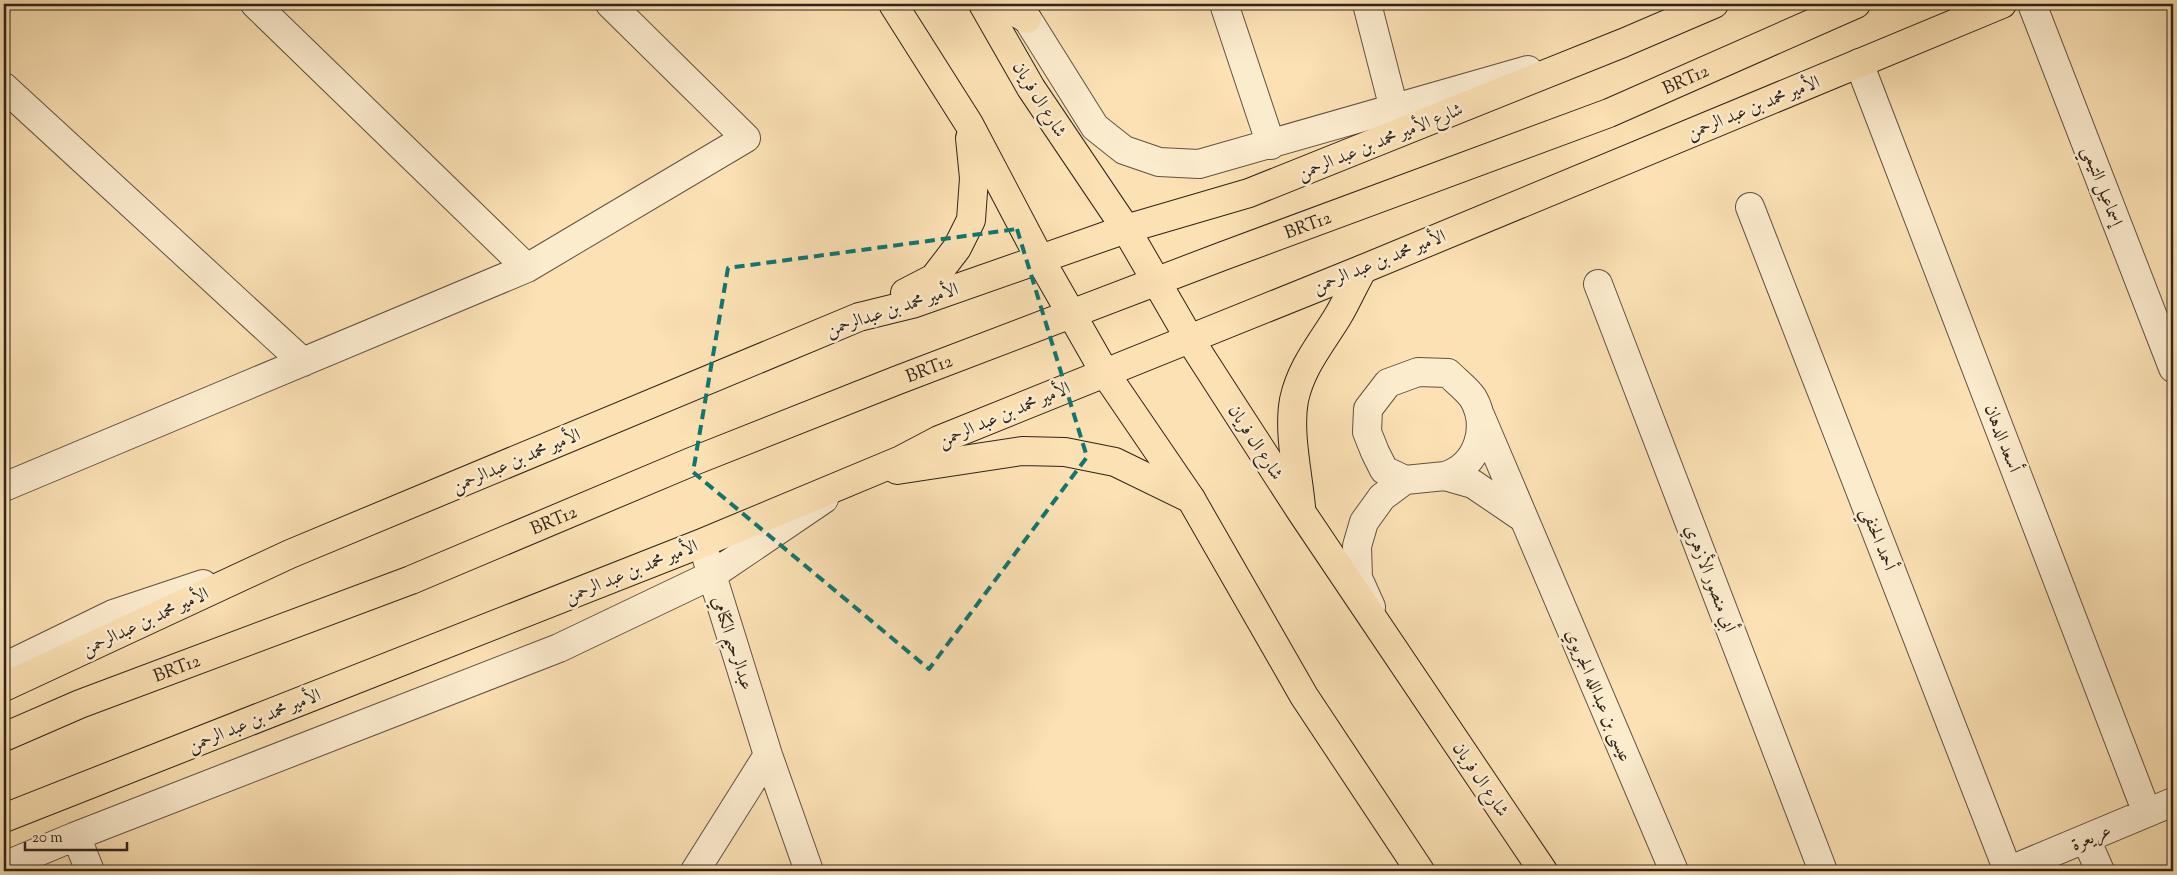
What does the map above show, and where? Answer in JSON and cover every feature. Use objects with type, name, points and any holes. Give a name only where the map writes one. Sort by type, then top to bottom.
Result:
[{"type":"main road","points":[[894,4],[969,124],[1040,259],[1105,372],[1191,499],[1304,696],[1420,871]]},
{"type":"main road","name":"شارع ال فريان","points":[[983,4],[1031,88],[1126,229],[1189,338],[1302,513],[1543,871]]},
{"type":"main road","points":[[1002,4],[1022,12]]},
{"type":"main road","name":"شارع الأمير محمد بن عبد الرحمن","points":[[1040,259],[1126,229],[1249,193],[1623,43],[1714,4]]},
{"type":"main road","name":"BRT12","points":[[4,736],[80,704],[411,580],[691,462],[1156,281],[1609,113],[1856,4]]},
{"type":"main road","name":"الأمير محمد بن عبد الرحمن","points":[[4,818],[702,543],[857,478],[939,440],[2002,4]]},
{"type":"main road","points":[[859,317],[934,278],[957,248],[971,220],[974,178],[969,124]]},
{"type":"main road","name":"الأمير محمد بن عبدالرحمن","points":[[4,687],[290,554],[859,317],[912,304],[1040,259]]},
{"type":"main road","points":[[1302,513],[1293,436],[1294,401],[1302,372],[1337,316],[1362,268]]},
{"type":"main road","points":[[857,478],[1022,451],[1065,452],[1115,462],[1191,499]]},
{"type":"street","points":[[255,4],[527,268]]},
{"type":"street","points":[[4,486],[527,268],[746,138],[610,4]]},
{"type":"street","points":[[1224,4],[1271,145]]},
{"type":"street","points":[[1367,4],[1394,109]]},
{"type":"street","name":"إسماعيل التيمي","points":[[2032,4],[2173,368]]},
{"type":"street","points":[[1022,12],[1095,127],[1124,150],[1159,162],[1199,164],[1623,43]]},
{"type":"street","name":"أسعد الدهان","points":[[1858,63],[2147,813]]},
{"type":"street","points":[[4,87],[303,362]]},
{"type":"street","name":"أحمد الحنفي","points":[[1750,207],[2008,871]]},
{"type":"street","name":"أبي منصور الأزهري","points":[[1598,284],[1823,871]]},
{"type":"street","points":[[1383,633],[1358,578],[1357,546],[1364,522],[1382,497],[1405,480],[1445,476],[1465,467],[1475,453],[1479,438],[1480,416],[1472,397],[1448,373],[1418,372],[1388,383],[1368,409],[1367,432],[1384,470],[1405,480]]},
{"type":"street","name":"عيسى بن عبدالله الجريوي","points":[[1480,416],[1674,871]]},
{"type":"street","points":[[1445,476],[1473,484],[1524,519]]},
{"type":"street","name":"عبدالرحيم الكتامي","points":[[808,871],[768,755],[712,575],[857,478]]},
{"type":"street","points":[[4,866],[76,836],[559,648],[712,575],[702,543]]},
{"type":"street","points":[[4,667],[113,614],[290,554]]},
{"type":"street","points":[[695,871],[768,755]]},
{"type":"street","name":"عريعرة","points":[[2008,871],[2173,802]]},
{"type":"street","points":[[76,836],[90,871]]},
{"type":"street","points":[[2086,839],[2100,871]]},
{"type":"highlighted area","points":[[1017,229],[1087,457],[929,669],[693,472],[728,268]]}]
